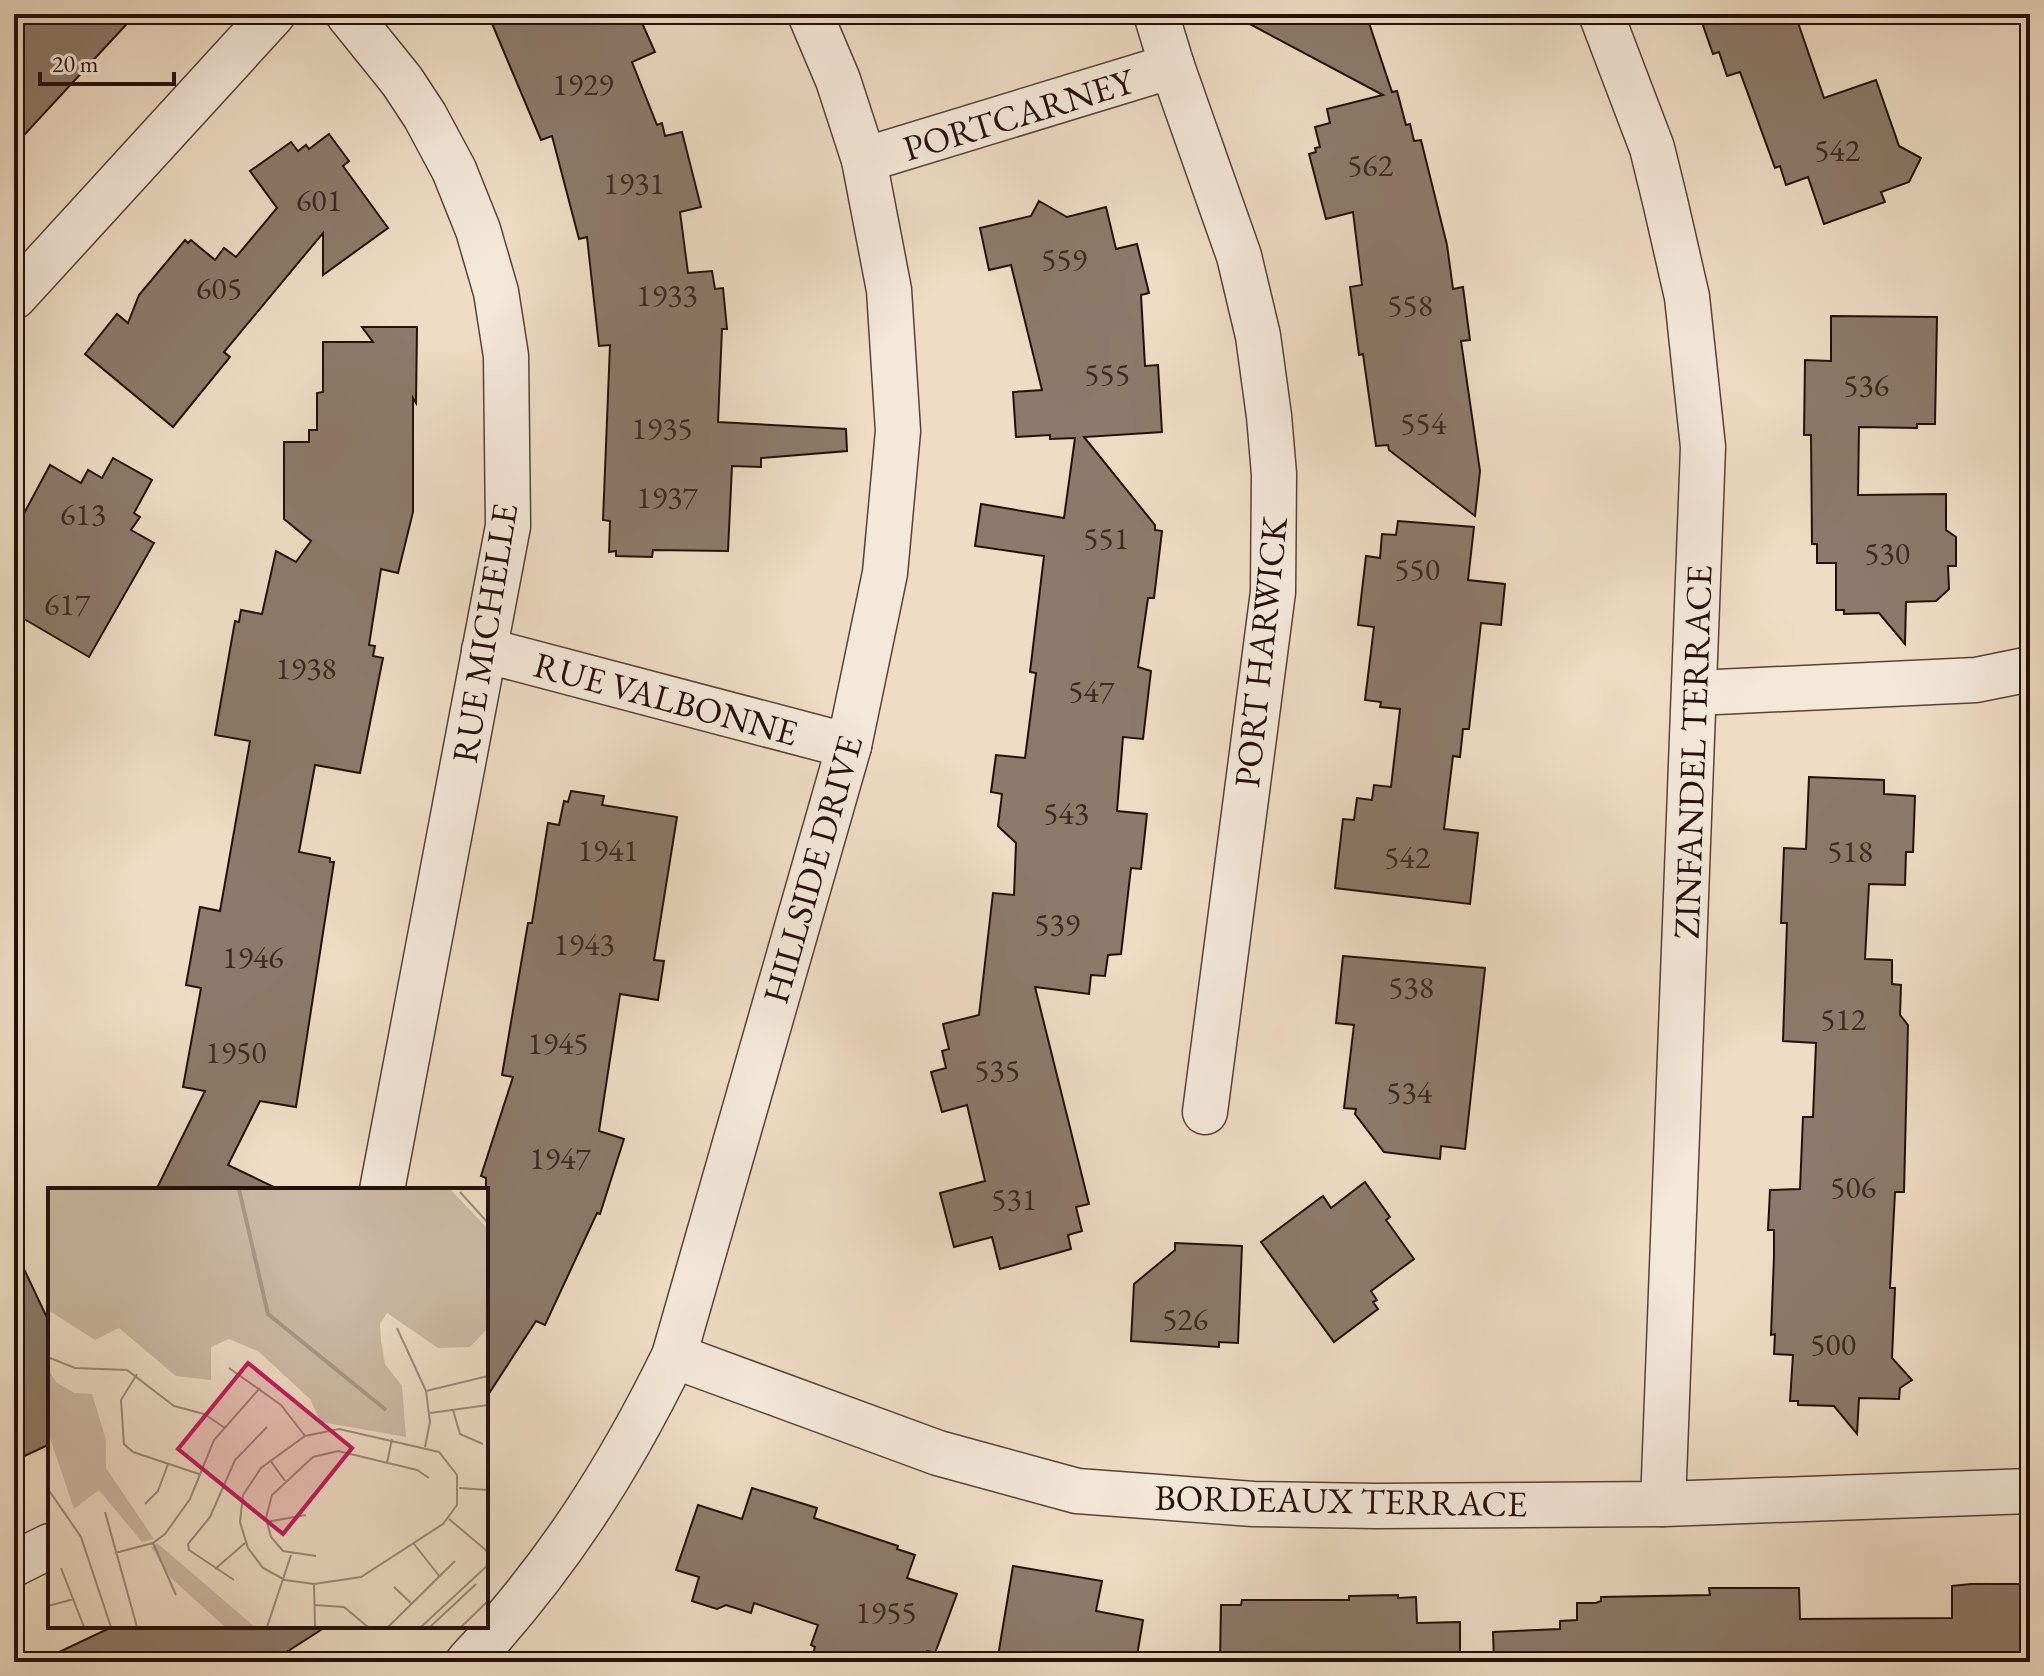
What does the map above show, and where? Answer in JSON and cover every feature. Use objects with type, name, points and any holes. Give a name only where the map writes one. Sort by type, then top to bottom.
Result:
[{"type":"street","points":[[14,297],[273,14]]},
{"type":"street","name":"RUE MICHELLE","points":[[348,14],[391,66],[433,129],[454,170],[478,230],[496,292],[506,356],[508,526],[382,1188]]},
{"type":"street","name":"HILLSIDE DRIVE","points":[[468,1662],[509,1617],[592,1505],[640,1426],[674,1356],[849,746],[885,573],[898,431],[889,290],[864,160],[838,80],[810,14]]},
{"type":"street","name":"PORT HARWICK","points":[[1156,14],[1239,256],[1258,336],[1274,474],[1273,592],[1205,1112]]},
{"type":"street","name":"ZINFANDEL TERRACE","points":[[1601,14],[1652,148],[1687,297],[1703,447],[1663,1504]]},
{"type":"street","name":"PORTCARNEY","points":[[864,160],[1172,66]]},
{"type":"street","name":"RUE VALBONNE","points":[[484,650],[849,746]]},
{"type":"street","points":[[1695,693],[1976,680],[2030,669]]},
{"type":"street","name":"BORDEAUX TERRACE","points":[[674,1356],[938,1453],[1077,1491],[1253,1504],[1663,1504],[2030,1491]]},
{"type":"street","points":[[14,1564],[48,1547]]},
{"type":"building","points":[[14,14],[136,14],[14,146]]},
{"type":"building","points":[[488,14],[638,14],[655,52],[632,62],[657,125],[662,123],[665,136],[682,132],[701,207],[680,212],[688,273],[712,271],[715,289],[723,288],[727,329],[722,329],[718,422],[846,429],[847,451],[761,458],[761,467],[732,466],[728,551],[653,550],[652,557],[616,556],[616,551],[609,552],[610,521],[603,520],[610,345],[599,346],[587,237],[579,239],[552,136],[541,140]]},
{"type":"building","points":[[1231,14],[1366,14],[1392,92],[1397,91],[1406,125],[1410,124],[1414,141],[1421,140],[1447,245],[1453,289],[1463,287],[1470,340],[1461,341],[1480,471],[1475,516],[1389,450],[1388,445],[1376,446],[1350,287],[1362,285],[1353,212],[1326,219],[1309,154],[1320,147],[1315,127],[1330,123],[1327,109],[1383,95]]},
{"type":"building","points":[[1699,14],[1795,14],[1824,98],[1876,80],[1899,146],[1921,158],[1909,182],[1881,192],[1885,202],[1824,224],[1808,177],[1786,185],[1780,166],[1775,168],[1740,72],[1727,76],[1719,52],[1713,54]]},
{"type":"building","points":[[329,134],[349,161],[343,166],[388,228],[323,275],[323,233],[224,352],[230,357],[173,427],[85,354],[117,314],[128,323],[139,295],[185,240],[188,243],[191,240],[215,260],[224,248],[236,257],[277,208],[250,171],[291,142],[298,151],[306,145],[309,149]]},
{"type":"building","points":[[1039,201],[1067,217],[1106,207],[1116,249],[1137,244],[1149,293],[1141,295],[1145,366],[1158,365],[1162,432],[1084,437],[1155,525],[1155,530],[1162,531],[1154,598],[1148,598],[1138,667],[1151,671],[1143,739],[1123,737],[1117,811],[1147,814],[1141,869],[1131,868],[1121,954],[1108,955],[1105,976],[1091,975],[1089,994],[1035,987],[1089,1204],[1076,1207],[1082,1231],[1068,1235],[1071,1249],[1000,1269],[992,1237],[954,1247],[940,1193],[985,1181],[967,1105],[942,1112],[931,1072],[946,1068],[942,1051],[949,1049],[943,1024],[979,1015],[993,893],[1014,895],[1016,843],[998,826],[1002,794],[991,792],[996,755],[1025,758],[1036,673],[1030,672],[1044,556],[975,546],[981,504],[1064,518],[1075,438],[1050,439],[1050,435],[1016,437],[1013,392],[1042,390],[1011,265],[989,270],[980,228],[1031,216]]},
{"type":"building","points":[[1831,316],[1937,317],[1935,424],[1917,424],[1917,428],[1859,427],[1858,495],[1946,494],[1946,530],[1956,537],[1956,566],[1948,566],[1949,589],[1936,601],[1906,602],[1905,644],[1879,613],[1844,614],[1844,610],[1836,610],[1836,563],[1817,563],[1817,544],[1812,544],[1811,435],[1804,435],[1805,360],[1831,361]]},
{"type":"building","points":[[362,327],[417,327],[416,403],[413,398],[413,512],[398,573],[381,569],[369,645],[375,646],[373,656],[383,658],[360,773],[315,765],[299,852],[330,858],[330,862],[334,862],[296,1107],[260,1101],[228,1165],[276,1188],[157,1188],[205,1091],[183,1087],[201,988],[186,985],[200,907],[220,911],[250,741],[215,735],[235,621],[239,622],[241,610],[262,614],[276,551],[296,562],[311,541],[284,519],[284,442],[309,442],[309,430],[317,430],[317,393],[323,392],[323,342],[373,342]]},
{"type":"building","points":[[113,458],[152,480],[134,513],[140,517],[131,530],[154,543],[89,657],[14,613],[14,532],[50,465],[81,483],[88,470],[102,478]]},
{"type":"building","points":[[1398,521],[1474,527],[1468,580],[1505,584],[1501,625],[1481,623],[1469,729],[1463,729],[1460,757],[1453,756],[1444,829],[1478,833],[1470,904],[1335,888],[1343,819],[1354,820],[1357,798],[1372,800],[1374,785],[1391,787],[1400,709],[1380,707],[1381,702],[1365,700],[1374,627],[1358,625],[1366,556],[1380,558],[1382,534],[1396,535]]},
{"type":"building","points":[[1809,777],[1884,780],[1884,794],[1915,796],[1913,852],[1906,852],[1905,885],[1869,884],[1865,959],[1892,960],[1892,984],[1901,985],[1900,1015],[1908,1025],[1904,1192],[1895,1192],[1890,1288],[1895,1288],[1892,1358],[1912,1380],[1900,1388],[1899,1399],[1859,1398],[1857,1434],[1834,1406],[1798,1405],[1798,1401],[1790,1401],[1793,1355],[1774,1354],[1775,1334],[1771,1335],[1774,1230],[1768,1230],[1770,1190],[1800,1189],[1803,1117],[1813,1117],[1816,1043],[1783,1041],[1787,923],[1781,923],[1784,848],[1806,849]]},
{"type":"building","points":[[571,791],[604,796],[602,805],[677,817],[654,960],[664,961],[658,1000],[620,994],[599,1131],[624,1139],[600,1214],[597,1213],[545,1325],[536,1321],[488,1395],[488,1188],[486,1178],[481,1176],[513,1077],[502,1075],[548,823],[559,825],[564,801],[568,802]]},
{"type":"building","points":[[1343,956],[1485,968],[1465,1149],[1441,1146],[1440,1159],[1384,1152],[1355,1114],[1356,1109],[1344,1108],[1354,1025],[1336,1023]]},
{"type":"building","points":[[1365,1182],[1390,1217],[1386,1220],[1414,1259],[1371,1291],[1378,1309],[1334,1342],[1261,1242],[1323,1196],[1331,1208]]},
{"type":"building","points":[[1175,1243],[1242,1246],[1238,1343],[1219,1342],[1219,1347],[1131,1341],[1134,1284],[1175,1250]]},
{"type":"building","points":[[14,1248],[48,1320],[48,1445],[14,1461]]},
{"type":"building","points":[[752,1488],[817,1508],[814,1518],[898,1546],[897,1549],[915,1555],[907,1578],[957,1594],[935,1653],[927,1651],[923,1662],[810,1662],[815,1647],[811,1645],[818,1625],[754,1603],[751,1613],[726,1605],[717,1609],[692,1601],[699,1577],[676,1570],[698,1505],[742,1519]]},
{"type":"building","points":[[1013,1566],[1102,1581],[1096,1611],[1143,1620],[1136,1662],[997,1662]]},
{"type":"building","points":[[2022,1584],[2022,1662],[1494,1662],[1493,1632],[1560,1629],[1560,1621],[1577,1620],[1577,1603],[1596,1603],[1601,1601],[1601,1597],[1710,1595],[1709,1588],[1799,1588],[1800,1619],[1952,1618],[1952,1586]]},
{"type":"building","points":[[1398,1595],[1398,1598],[1416,1597],[1417,1623],[1460,1622],[1460,1662],[1220,1662],[1221,1605],[1241,1605],[1242,1600],[1349,1600],[1349,1596]]},
{"type":"building","points":[[110,1628],[324,1628],[271,1662],[38,1662]]}]
